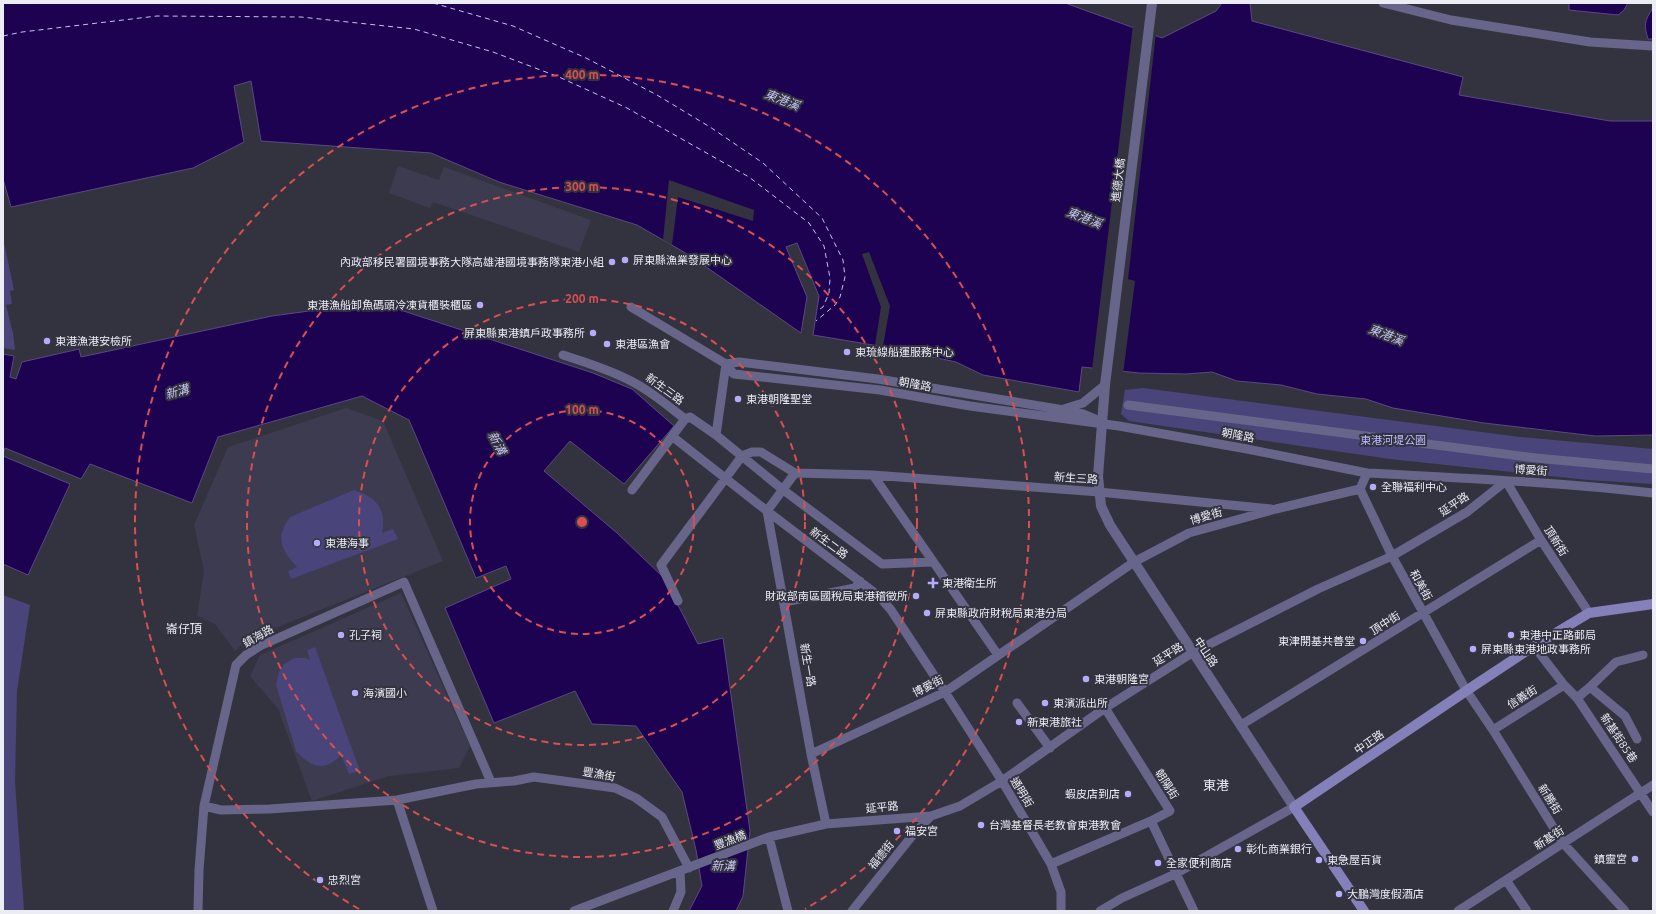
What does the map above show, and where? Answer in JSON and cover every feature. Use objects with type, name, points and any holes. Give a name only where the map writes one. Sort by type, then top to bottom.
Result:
[{"type":"main road","name":"中正路","points":[[1294,807],[1466,690],[1534,646],[1590,613],[1653,604]]},
{"type":"main road","name":"中山路","points":[[1294,807],[1364,911]]},
{"type":"street","name":"進德大橋","points":[[1105,384],[1152,3]]},
{"type":"street","points":[[1383,3],[1451,20],[1590,42],[1653,46]]},
{"type":"street","name":"朝隆路","points":[[631,307],[726,364],[734,374],[880,390],[970,406],[1104,423],[1367,473]]},
{"type":"street","name":"新生三路","points":[[563,355],[597,366],[628,379],[645,389],[685,419],[690,417],[716,435],[782,489],[882,564],[933,562]]},
{"type":"street","name":"朝隆路","points":[[726,364],[739,362],[856,376],[1064,410],[1083,414],[1104,423]]},
{"type":"street","points":[[716,435],[726,364]]},
{"type":"street","points":[[1064,410],[1083,403],[1105,384]]},
{"type":"street","name":"中山路","points":[[1105,384],[1104,423],[1098,476],[1101,506],[1110,525],[1294,807]]},
{"type":"street","points":[[1128,405],[1536,458],[1653,469]]},
{"type":"street","points":[[632,490],[685,419]]},
{"type":"street","name":"新生二路","points":[[673,437],[726,477],[766,511],[879,596],[891,610],[945,692]]},
{"type":"street","name":"新生三路","points":[[742,456],[752,452],[760,452],[795,473],[873,475],[1099,492],[1276,509]]},
{"type":"street","points":[[678,601],[661,565],[742,456]]},
{"type":"street","points":[[766,511],[795,473]]},
{"type":"street","points":[[1360,489],[1367,473]]},
{"type":"street","name":"博愛街","points":[[1367,473],[1506,480],[1610,488],[1653,494]]},
{"type":"street","points":[[873,475],[998,655]]},
{"type":"street","name":"頂新街","points":[[1506,480],[1541,540],[1590,613]]},
{"type":"street","name":"延平路","points":[[769,837],[826,824],[931,816],[960,806],[1050,748],[1104,708],[1192,652],[1318,588],[1392,556],[1467,512],[1506,480]]},
{"type":"street","name":"博愛街","points":[[811,754],[945,692],[1134,562],[1189,533],[1276,509],[1360,489]]},
{"type":"street","name":"和美街","points":[[1360,489],[1392,556],[1466,690]]},
{"type":"street","name":"新生一路","points":[[766,511],[811,754],[826,824]]},
{"type":"street","name":"頂中街","points":[[1241,725],[1541,540]]},
{"type":"street","name":"鎮海路","points":[[198,911],[199,870],[204,806],[236,665],[246,655],[260,646],[404,582],[491,782]]},
{"type":"street","points":[[784,602],[855,588],[860,582]]},
{"type":"street","name":"新基街85巷","points":[[1534,646],[1564,685],[1577,698],[1653,812]]},
{"type":"street","points":[[1577,698],[1616,662],[1643,655]]},
{"type":"street","name":"信義街","points":[[1493,730],[1564,685]]},
{"type":"street","name":"新基街85巷","points":[[1590,687],[1624,716],[1637,739]]},
{"type":"street","name":"新勝街","points":[[1466,690],[1493,730],[1563,843],[1625,911]]},
{"type":"street","name":"通明街","points":[[945,692],[1002,780],[1051,864],[1061,892],[1061,911]]},
{"type":"street","points":[[1017,702],[1050,748]]},
{"type":"street","name":"朝陽街","points":[[1104,708],[1170,811],[1151,821]]},
{"type":"street","name":"豐漁街","points":[[397,800],[476,784],[514,781],[534,777],[615,788],[636,798],[662,818],[685,870]]},
{"type":"street","name":"新基街","points":[[1458,911],[1653,785]]},
{"type":"street","points":[[204,806],[221,810],[270,809],[397,800],[433,911]]},
{"type":"street","name":"中正路","points":[[1100,911],[1122,898],[1175,874],[1294,807]]},
{"type":"street","name":"福德街","points":[[852,911],[912,836],[931,816]]},
{"type":"street","points":[[1051,864],[1151,821],[1194,911]]},
{"type":"street","points":[[769,837],[788,911]]},
{"type":"street","name":"豐漁橋","points":[[685,870],[769,837]]},
{"type":"street","points":[[574,911],[685,870]]},
{"type":"street","points":[[673,911],[681,892],[685,870]]},
{"type":"street","points":[[1506,880],[1527,911]]},
{"type":"shaded area","points":[[398,166],[439,180],[444,167],[591,220],[579,252],[433,202],[430,208],[389,193]]},
{"type":"shaded area","name":"東港海事","points":[[346,408],[383,421],[443,561],[248,639],[235,651],[215,624],[197,616],[204,571],[194,525],[228,447]]},
{"type":"shaded area","name":"海濱國小","points":[[401,593],[470,746],[459,768],[389,776],[312,801],[278,709],[250,676],[260,655]]},
{"type":"green space","points":[[3,238],[14,290],[10,291],[12,304],[6,305],[13,333],[15,350],[3,348]]},
{"type":"green space","name":"東港河堤公園","points":[[1143,388],[1520,437],[1653,449],[1653,484],[1588,480],[1390,459],[1129,421],[1121,414],[1125,390]]},
{"type":"green space","points":[[354,490],[374,500],[383,517],[382,533],[393,529],[398,539],[291,579],[288,571],[297,567],[287,555],[282,544],[281,537],[285,524],[290,517]]},
{"type":"green space","points":[[3,595],[30,605],[17,691],[15,782],[24,910],[26,911],[3,911]]},
{"type":"green space","points":[[315,647],[360,771],[349,774],[341,755],[329,764],[318,766],[307,761],[296,751],[276,685],[279,672],[284,664],[294,658],[306,658],[310,660],[307,650]]},
{"type":"water","name":"東港溪","points":[[3,3],[1065,3],[1162,38],[1216,11],[1222,3],[1250,3],[1252,21],[1463,77],[1459,95],[1610,121],[1653,121],[1653,435],[1595,436],[1484,423],[1393,408],[1366,399],[1317,394],[1281,385],[1237,381],[1212,372],[1186,374],[1139,373],[1082,367],[1079,392],[983,375],[956,362],[891,348],[813,335],[819,296],[797,243],[786,247],[807,297],[801,333],[689,255],[637,225],[499,182],[431,153],[261,141],[251,81],[234,86],[244,142],[193,168],[11,207],[3,179]]},
{"type":"water","points":[[1569,3],[1628,3],[1624,10],[1618,15],[1569,10]]},
{"type":"water","points":[[1653,8],[1653,39],[1648,39],[1646,23]]},
{"type":"water","name":"新溝","points":[[376,302],[593,373],[632,389],[674,426],[624,484],[570,441],[544,471],[617,533],[664,578],[698,644],[723,638],[750,831],[743,896],[736,911],[689,911],[702,886],[696,850],[682,792],[636,726],[592,724],[575,691],[494,723],[445,608],[511,579],[506,566],[476,578],[409,420],[362,396],[218,437],[192,503],[90,464],[81,479],[5,448],[3,454],[3,354],[14,356],[10,377],[16,379],[22,362],[79,349],[81,357],[272,316]]},
{"type":"water","points":[[3,456],[70,484],[28,575],[3,564]]},
{"type":"pier","points":[[1133,25],[1156,33],[1128,279],[1135,281],[1123,374],[1092,370]]},
{"type":"pier","points":[[669,180],[754,210],[753,221],[678,197],[672,245],[663,240]]},
{"type":"pier","points":[[869,252],[890,306],[883,346],[875,345],[881,307],[862,254]]},
{"type":"ferry route","points":[[433,3],[513,26],[586,58],[657,95],[710,127],[763,163],[822,218],[843,260],[845,277],[840,297],[835,305],[816,321]]},
{"type":"ferry route","points":[[3,36],[22,32],[157,16],[301,17],[414,29],[493,52],[559,77],[627,108],[749,177],[809,223],[824,246],[830,278],[829,293],[823,307],[817,311]]},
{"type":"place","name":"屏東縣漁業發展中心","points":[[625,260]]},
{"type":"place","name":"內政部移民署國境事務大隊高雄港國境事務隊東港小組","points":[[612,262]]},
{"type":"place","name":"東港漁船卸魚碼頭冷凍貨櫃裝櫃區","points":[[480,305]]},
{"type":"place","name":"屏東縣東港鎮戶政事務所","points":[[593,333]]},
{"type":"place","name":"東港漁港安檢所","points":[[47,341]]},
{"type":"place","name":"東港區漁會","points":[[607,344]]},
{"type":"place","name":"東琉線船運服務中心","points":[[847,352]]},
{"type":"place","name":"東港朝隆聖堂","points":[[738,399]]},
{"type":"place","name":"全聯福利中心","points":[[1373,487]]},
{"type":"place","name":"東港海事","points":[[317,543]]},
{"type":"place","name":"東港衛生所","points":[[933,583]]},
{"type":"place","name":"財政部南區國稅局東港稽徵所","points":[[916,596]]},
{"type":"place","name":"屏東縣政府財稅局東港分局","points":[[927,613]]},
{"type":"place","name":"孔子祠","points":[[341,635]]},
{"type":"place","name":"東港中正路郵局","points":[[1511,635]]},
{"type":"place","name":"東津開基共善堂","points":[[1363,641]]},
{"type":"place","name":"屏東縣東港地政事務所","points":[[1473,649]]},
{"type":"place","name":"東港朝隆宮","points":[[1086,679]]},
{"type":"place","name":"海濱國小","points":[[355,693]]},
{"type":"place","name":"東濱派出所","points":[[1045,703]]},
{"type":"place","name":"新東港旅社","points":[[1019,722]]},
{"type":"place","name":"蝦皮店到店","points":[[1128,794]]},
{"type":"place","name":"台灣基督長老教會東港教會","points":[[981,825]]},
{"type":"place","name":"福安宮","points":[[897,831]]},
{"type":"place","name":"彰化商業銀行","points":[[1238,849]]},
{"type":"place","name":"鎮靈宮","points":[[1635,859]]},
{"type":"place","name":"東急屋百貨","points":[[1319,860]]},
{"type":"place","name":"全家便利商店","points":[[1158,863]]},
{"type":"place","name":"忠烈宮","points":[[320,880]]},
{"type":"place","name":"大鵬灣度假酒店","points":[[1339,894]]},
{"type":"district","name":"崙仔頂","points":[[184,629]]},
{"type":"district","name":"東港","points":[[1216,785]]}]
